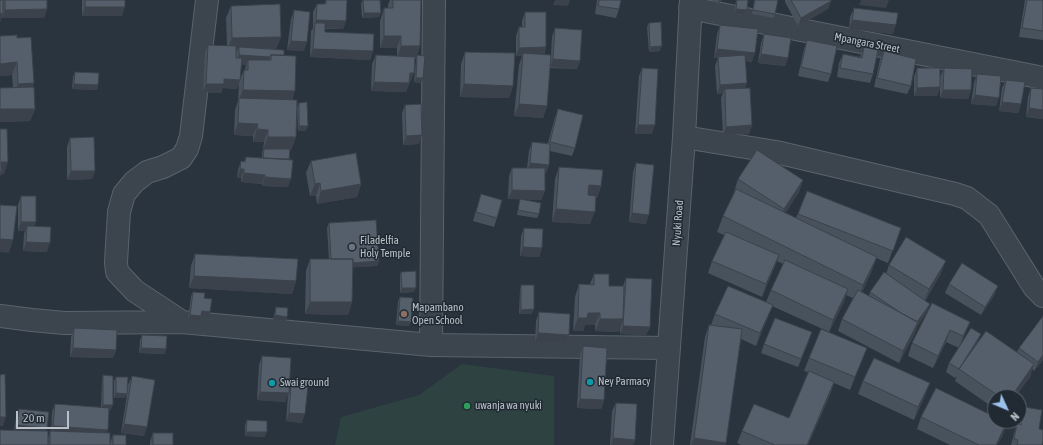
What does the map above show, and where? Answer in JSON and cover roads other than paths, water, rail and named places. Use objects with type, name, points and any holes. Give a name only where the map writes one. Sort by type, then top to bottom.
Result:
[{"type":"street","points":[[182,322],[134,291],[117,272],[116,262],[119,212],[124,194],[134,182],[147,172],[163,167],[181,158],[187,149],[191,136],[207,0]]},
{"type":"street","points":[[431,345],[434,0]]},
{"type":"street","name":"Mpangara Street","points":[[690,4],[1043,78]]},
{"type":"street","name":"Nyuki Road","points":[[662,445],[684,138],[690,4]]},
{"type":"street","points":[[684,138],[776,152],[967,198],[989,215],[1034,287],[1043,296]]},
{"type":"street","points":[[0,316],[64,323],[182,322],[431,345],[669,348]]},
{"type":"place","name":"Filadelfia Holy Temple","points":[[352,247]]},
{"type":"place","name":"Mapambano Open School","points":[[404,314]]},
{"type":"place","name":"Ney Parmacy","points":[[590,382]]},
{"type":"place","name":"Swai ground","points":[[272,383]]},
{"type":"place","name":"uwanja wa nyuki","points":[[467,406]]}]
